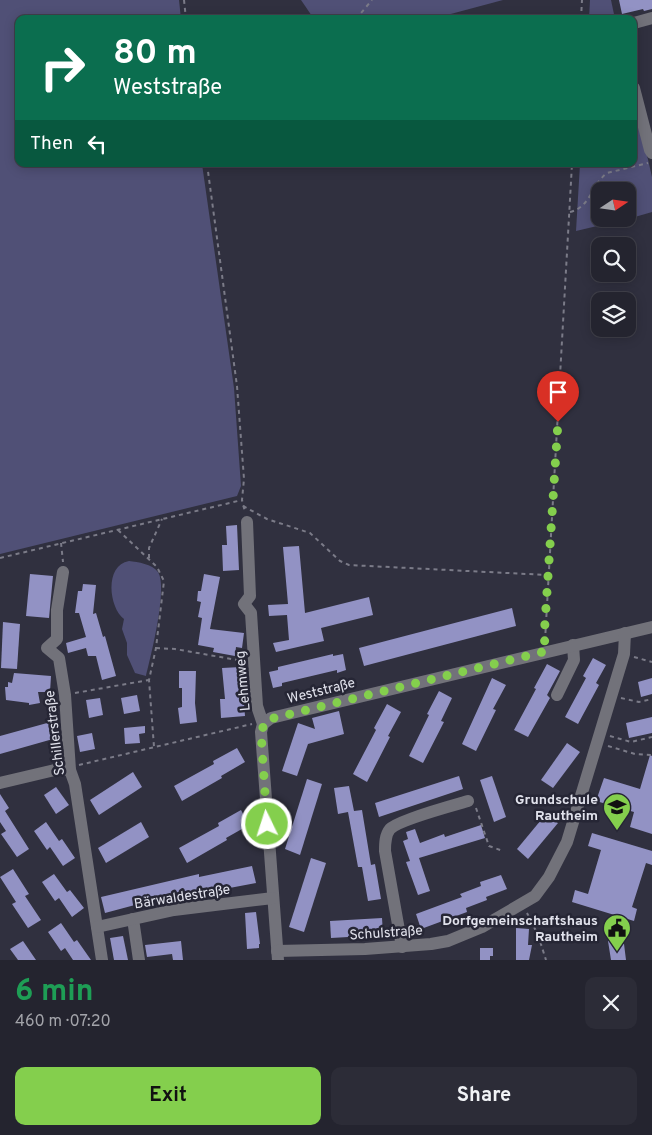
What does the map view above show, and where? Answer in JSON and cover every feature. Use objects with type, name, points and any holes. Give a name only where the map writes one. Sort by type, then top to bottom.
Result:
[{"type":"street","points":[[637,22],[652,18]]},
{"type":"street","points":[[637,100],[652,157]]},
{"type":"street","name":"Lehmweg","points":[[247,522],[250,596],[244,604],[251,613],[256,706],[263,724],[261,732],[277,955]]},
{"type":"street","name":"Schillerstraße","points":[[63,572],[57,610],[57,639],[47,648],[59,658],[65,694],[70,770],[75,784],[102,960]]},
{"type":"street","name":"Weststraße","points":[[263,724],[271,718],[572,644],[652,627]]},
{"type":"street","name":"Schulstraße","points":[[277,955],[402,947],[431,944],[460,937],[482,928],[522,905],[541,889],[563,852],[624,654],[625,633]]},
{"type":"street","points":[[557,695],[574,660],[572,644]]},
{"type":"street","points":[[0,783],[59,770],[70,770]]},
{"type":"street","points":[[402,947],[385,852],[386,837],[389,831],[400,824],[468,801]]},
{"type":"street","name":"Bärwaldestraße","points":[[97,927],[174,910],[273,898]]},
{"type":"street","points":[[133,919],[139,960]]},
{"type":"path","points":[[184,0],[186,15]]},
{"type":"path","points":[[359,15],[372,0]]},
{"type":"path","points":[[581,15],[582,0]]},
{"type":"path","points":[[637,162],[652,157]]},
{"type":"path","points":[[207,167],[237,386],[244,479],[242,500],[247,522]]},
{"type":"path","points":[[547,651],[544,638],[572,167]]},
{"type":"path","points":[[570,212],[582,207],[587,202],[601,178],[622,168]]},
{"type":"path","points":[[0,558],[242,500]]},
{"type":"path","points":[[243,506],[267,519],[310,532],[340,561],[349,565],[549,575]]},
{"type":"path","points":[[149,558],[150,548],[162,519]]},
{"type":"path","points":[[118,530],[149,558],[162,573],[164,581],[156,648],[148,680],[154,747]]},
{"type":"path","points":[[61,543],[63,572]]},
{"type":"path","points":[[156,648],[175,649],[255,663]]},
{"type":"path","points":[[624,654],[652,662]]},
{"type":"path","points":[[65,694],[148,680]]},
{"type":"path","points":[[612,695],[639,702],[652,699]]},
{"type":"path","points":[[70,770],[78,766],[154,747],[244,726],[263,724]]},
{"type":"path","points":[[599,738],[631,742],[652,737]]},
{"type":"path","points":[[599,738],[636,754],[652,755]]},
{"type":"path","points":[[468,801],[475,804],[489,846],[503,851]]},
{"type":"path","points":[[522,905],[538,935],[546,960]]},
{"type":"shaded area","points":[[0,0],[179,0],[181,15],[15,15],[15,167],[202,167],[234,388],[241,486],[237,496],[0,554]]},
{"type":"shaded area","points":[[301,0],[503,0],[447,15],[311,15]]},
{"type":"shaded area","points":[[590,0],[611,0],[614,15],[589,15]]},
{"type":"shaded area","points":[[637,112],[652,177],[652,212],[636,217],[636,182],[591,182],[591,227],[576,231],[580,167],[637,167]]},
{"type":"shaded area","points":[[129,561],[149,565],[158,572],[161,580],[158,622],[146,676],[135,673],[127,655],[127,643],[122,629],[124,619],[119,614],[112,597],[112,578],[121,564]]},
{"type":"building","points":[[619,0],[652,0],[652,9],[622,14]]},
{"type":"building","points":[[237,525],[239,570],[223,571],[222,545],[227,545],[226,526]]},
{"type":"building","points":[[299,546],[305,613],[369,597],[373,615],[321,628],[324,641],[276,652],[273,643],[289,640],[287,615],[269,616],[268,605],[288,604],[283,547]]},
{"type":"building","points":[[30,574],[53,576],[49,618],[26,616]]},
{"type":"building","points":[[204,574],[220,577],[210,629],[244,633],[242,648],[236,647],[235,656],[213,652],[214,648],[198,645],[202,618],[198,617],[201,602],[197,601],[198,591],[201,591]]},
{"type":"building","points":[[83,584],[96,585],[93,614],[96,613],[103,637],[105,636],[116,676],[102,680],[96,656],[88,656],[86,648],[68,653],[66,643],[86,637],[79,613],[75,613],[78,591],[82,591]]},
{"type":"building","points":[[512,608],[516,626],[364,666],[359,648]]},
{"type":"building","points":[[3,622],[20,624],[17,669],[1,668]]},
{"type":"building","points":[[333,654],[333,656],[343,654],[346,670],[337,673],[337,670],[282,683],[282,686],[273,688],[269,672],[278,670],[278,667]]},
{"type":"building","points":[[593,658],[606,665],[596,683],[599,685],[578,724],[565,717],[586,678],[583,676]]},
{"type":"building","points":[[547,664],[560,671],[547,695],[550,698],[528,737],[514,730]]},
{"type":"building","points":[[241,667],[245,716],[221,718],[220,699],[225,699],[222,668]]},
{"type":"building","points":[[179,671],[196,671],[195,703],[197,722],[180,724],[178,708],[182,707],[182,688],[179,688]]},
{"type":"building","points":[[14,673],[51,676],[50,692],[38,692],[40,703],[29,705],[29,703],[6,700],[5,687],[8,687],[8,682],[12,683]]},
{"type":"building","points":[[492,678],[506,685],[493,709],[496,710],[476,751],[462,744]]},
{"type":"building","points":[[652,678],[652,694],[641,697],[638,682]]},
{"type":"building","points":[[439,691],[452,698],[441,721],[444,722],[423,763],[409,756]]},
{"type":"building","points":[[137,695],[140,711],[124,714],[121,698]]},
{"type":"building","points":[[100,698],[103,715],[89,718],[86,700]]},
{"type":"building","points":[[387,704],[401,712],[367,782],[353,774]]},
{"type":"building","points":[[339,711],[344,734],[308,744],[297,776],[282,771],[298,723],[315,729],[312,718]]},
{"type":"building","points":[[652,717],[652,733],[629,738],[626,723]]},
{"type":"building","points":[[58,720],[60,737],[0,754],[0,736]]},
{"type":"building","points":[[145,726],[145,733],[139,734],[140,743],[125,744],[124,728]]},
{"type":"building","points":[[92,733],[95,749],[80,752],[77,736]]},
{"type":"building","points":[[567,743],[580,752],[553,788],[541,780]]},
{"type":"building","points":[[237,748],[245,762],[182,801],[174,786],[214,764],[213,761]]},
{"type":"building","points":[[650,755],[652,756],[652,834],[630,827],[634,812],[596,801],[604,778],[640,789]]},
{"type":"building","points":[[133,772],[142,787],[99,815],[90,800]]},
{"type":"building","points":[[459,776],[463,789],[379,817],[375,803]]},
{"type":"building","points":[[492,776],[506,817],[494,822],[480,780]]},
{"type":"building","points":[[307,779],[322,784],[300,855],[285,849]]},
{"type":"building","points":[[349,786],[354,811],[362,810],[371,865],[375,864],[381,899],[368,901],[362,867],[358,867],[348,812],[338,814],[334,788]]},
{"type":"building","points":[[56,787],[69,805],[56,814],[44,795]]},
{"type":"building","points":[[0,794],[9,808],[5,811],[29,849],[17,857],[1,834],[6,831],[0,822]]},
{"type":"building","points":[[241,810],[249,825],[187,863],[179,848],[219,826],[218,823]]},
{"type":"building","points":[[546,814],[558,823],[528,859],[517,849]]},
{"type":"building","points":[[46,822],[59,841],[62,839],[75,858],[63,866],[50,847],[47,850],[34,831]]},
{"type":"building","points":[[141,822],[149,837],[106,863],[98,848]]},
{"type":"building","points":[[481,825],[485,838],[419,858],[430,891],[418,895],[406,862],[410,861],[403,841],[408,839],[406,832],[415,829],[420,843],[444,834],[445,837]]},
{"type":"building","points":[[592,833],[652,851],[652,865],[646,863],[632,907],[637,909],[634,921],[572,902],[575,890],[588,894],[601,850],[588,846]]},
{"type":"building","points":[[311,858],[326,863],[304,932],[289,927]]},
{"type":"building","points":[[252,866],[256,883],[177,897],[176,894],[105,913],[101,897],[199,874],[199,877]]},
{"type":"building","points":[[13,869],[29,894],[25,896],[41,920],[28,928],[12,904],[16,902],[0,877]]},
{"type":"building","points":[[54,874],[67,892],[70,890],[84,908],[72,917],[59,898],[55,901],[42,882]]},
{"type":"building","points":[[501,875],[507,889],[486,897],[487,900],[466,908],[467,912],[421,929],[416,914],[462,897],[460,894],[481,886],[480,882]]},
{"type":"building","points":[[256,912],[260,944],[259,948],[247,949],[245,913]]},
{"type":"building","points":[[382,918],[383,935],[331,938],[330,921]]},
{"type":"building","points":[[61,923],[74,942],[77,940],[91,960],[73,960],[65,948],[61,951],[48,932]]},
{"type":"building","points":[[516,928],[529,929],[528,945],[532,945],[529,960],[516,960]]},
{"type":"building","points":[[123,936],[128,960],[114,960],[110,938]]},
{"type":"building","name":"Dorfgemeinschaftshaus Rautheim","points":[[620,939],[621,944],[624,944],[626,960],[611,960],[608,941]]},
{"type":"building","points":[[23,941],[36,960],[18,960],[10,949]]},
{"type":"building","points":[[181,941],[183,960],[173,960],[172,954],[147,957],[145,945]]},
{"type":"building","points":[[480,948],[493,948],[493,956],[490,956],[490,960],[480,960]]},
{"type":"place","name":"Grundschule Rautheim","points":[[617,831]]},
{"type":"place","name":"Dorfgemeinschaftshaus Rautheim","points":[[617,952]]},
{"type":"route","points":[[267,824],[261,732],[266,720],[547,651],[544,638],[558,422]]}]
